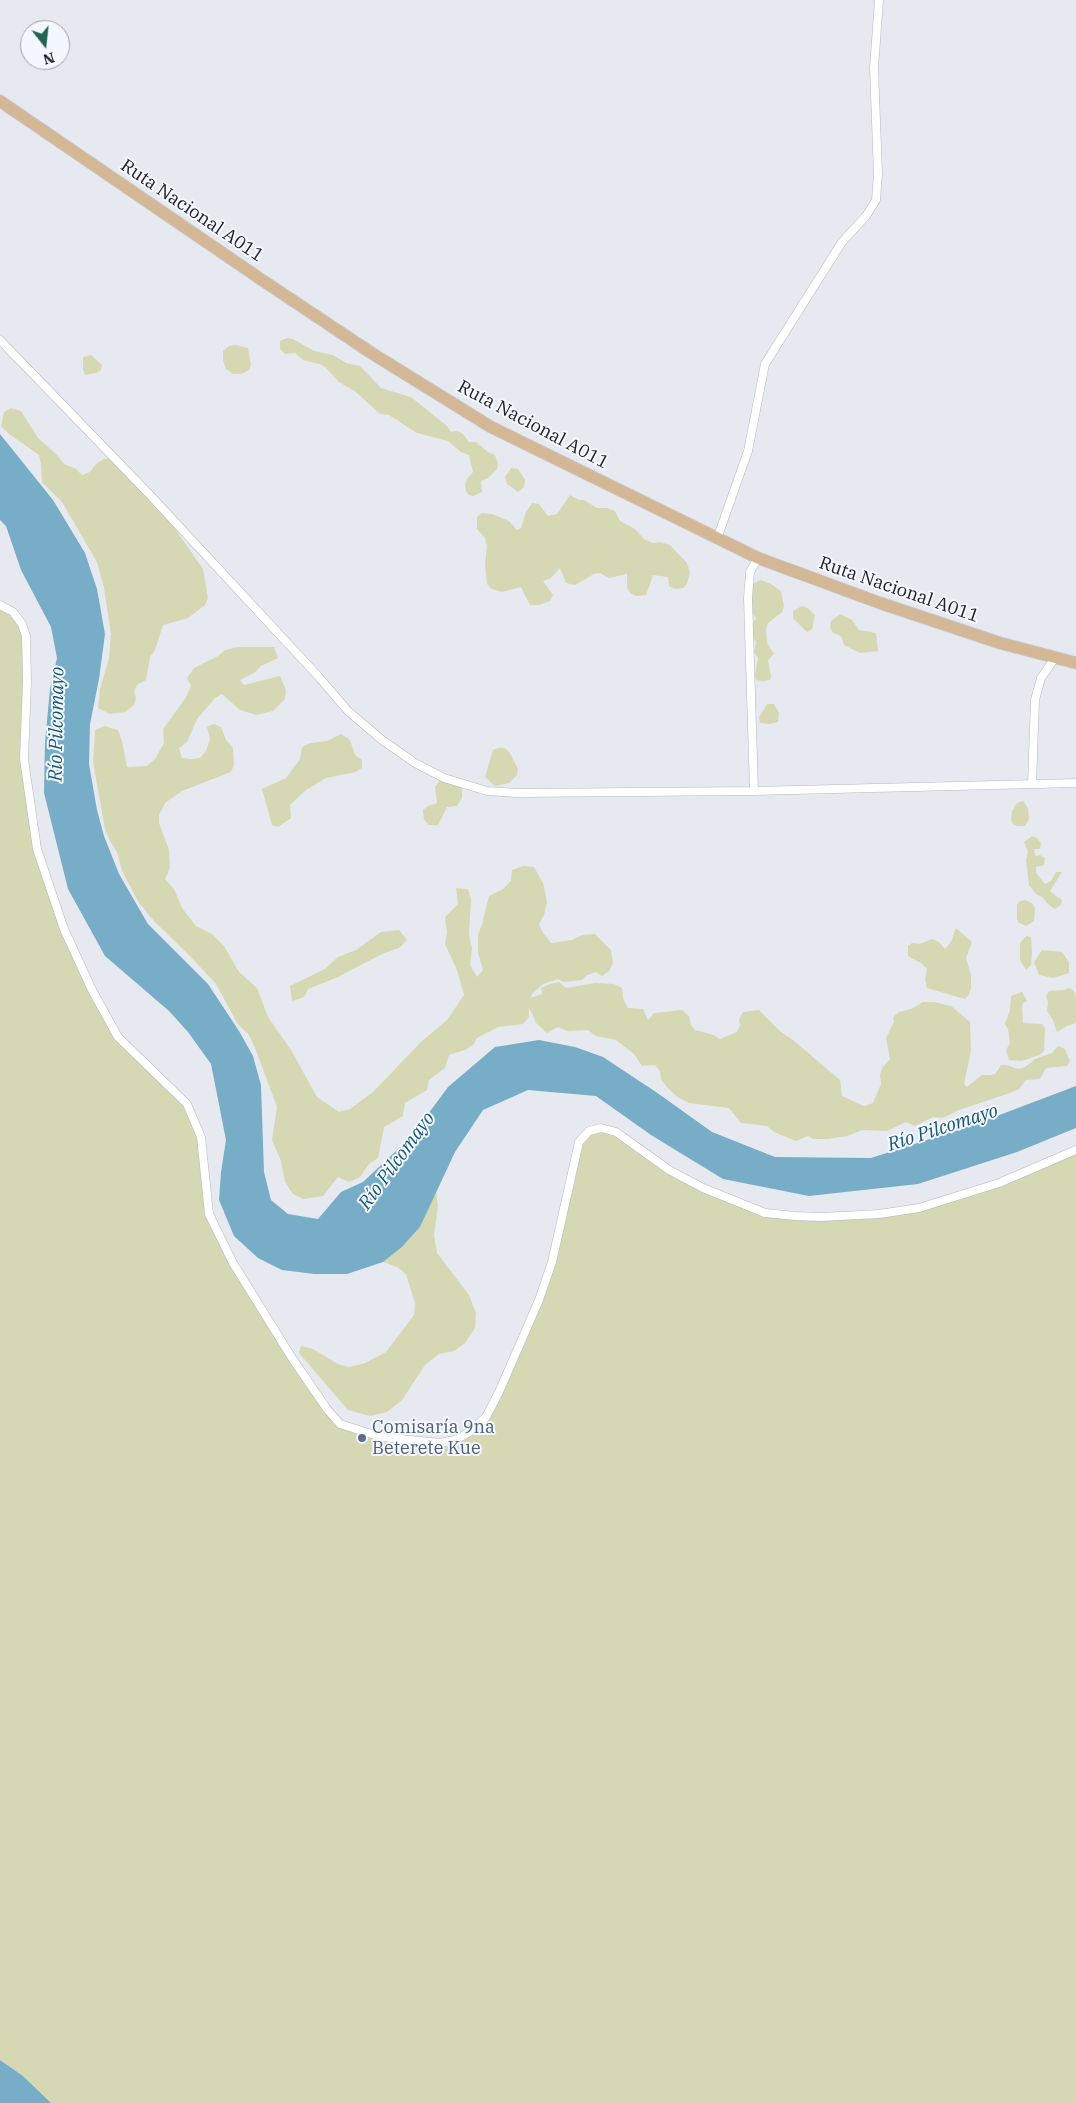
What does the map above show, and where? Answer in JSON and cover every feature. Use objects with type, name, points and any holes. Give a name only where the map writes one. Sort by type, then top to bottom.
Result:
[{"type":"main road","name":"Ruta Nacional A011","points":[[0,101],[373,354],[491,427],[758,558],[1000,643],[1076,663]]},
{"type":"street","points":[[717,539],[748,451],[765,364],[842,242],[866,216],[876,200],[878,174],[874,68],[879,0]]},
{"type":"street","points":[[0,340],[150,495],[318,676],[348,711],[382,740],[415,764],[462,785],[488,791],[507,792],[754,791],[1076,783]]},
{"type":"street","points":[[754,791],[748,598],[750,572],[758,558]]},
{"type":"street","points":[[0,605],[13,612],[22,624],[26,636],[27,681],[24,759],[37,849],[64,929],[92,990],[118,1037],[187,1104],[196,1121],[201,1137],[209,1214],[233,1263],[292,1358],[327,1409],[340,1424],[381,1437],[440,1443],[455,1440],[468,1433],[486,1417],[499,1392],[552,1262],[579,1142],[589,1131],[601,1128],[616,1132],[670,1170],[703,1188],[766,1213],[795,1216],[821,1217],[879,1214],[918,1208],[1006,1180],[1076,1150]]},
{"type":"street","points":[[1032,784],[1035,700],[1041,678],[1055,658]]},
{"type":"green space","points":[[287,338],[293,339],[314,351],[333,355],[346,363],[360,366],[381,388],[411,397],[447,426],[451,432],[462,433],[469,442],[476,442],[495,455],[498,464],[497,469],[488,478],[481,481],[482,492],[473,496],[469,495],[466,491],[467,479],[473,472],[469,455],[461,452],[448,441],[417,433],[389,415],[380,414],[356,392],[339,382],[320,364],[303,360],[295,353],[285,354],[280,349],[280,341]]},
{"type":"green space","points":[[236,345],[248,348],[251,365],[249,370],[242,374],[233,374],[226,369],[223,360],[223,351],[229,346]]},
{"type":"green space","points":[[91,355],[102,365],[101,370],[85,375],[83,357]]},
{"type":"green space","points":[[11,408],[21,411],[38,438],[64,464],[76,469],[82,475],[90,472],[96,464],[104,459],[115,458],[171,523],[203,569],[208,598],[205,605],[188,618],[163,625],[155,650],[150,657],[146,680],[137,685],[134,691],[136,698],[134,705],[125,712],[110,714],[98,708],[100,689],[109,658],[111,634],[104,588],[97,562],[62,502],[42,482],[39,455],[9,434],[1,426],[4,412]]},
{"type":"green space","points":[[511,468],[518,469],[525,480],[524,487],[518,492],[507,484],[505,477]]},
{"type":"green space","points":[[570,495],[579,500],[584,500],[597,508],[607,508],[615,511],[620,521],[635,529],[644,539],[653,543],[660,542],[670,545],[687,563],[690,572],[687,584],[683,588],[675,589],[669,586],[668,577],[653,575],[646,595],[636,596],[630,593],[627,587],[627,574],[609,578],[600,573],[594,574],[575,585],[566,583],[560,568],[551,578],[543,581],[553,595],[550,601],[539,605],[530,605],[521,587],[502,592],[492,589],[487,584],[485,564],[487,546],[485,538],[477,529],[477,517],[482,513],[492,514],[509,521],[517,530],[521,528],[526,512],[532,503],[539,504],[548,516],[557,514]]},
{"type":"green space","points":[[761,580],[781,591],[784,606],[782,612],[768,623],[766,630],[767,643],[774,654],[768,660],[770,680],[763,681],[756,680],[758,658],[754,652],[756,642],[751,634],[751,625],[756,618],[751,612],[752,587],[754,583]]},
{"type":"green space","points":[[0,605],[13,612],[26,636],[24,759],[37,849],[64,929],[118,1037],[187,1104],[196,1121],[206,1195],[233,1263],[340,1424],[409,1441],[455,1440],[486,1417],[539,1300],[579,1142],[589,1131],[616,1132],[669,1170],[765,1213],[879,1214],[964,1194],[1076,1150],[1076,2103],[51,2103],[23,2076],[0,2060]]},
{"type":"green space","points":[[802,606],[808,608],[815,615],[812,629],[807,632],[793,618],[793,611]]},
{"type":"green space","points":[[840,614],[852,620],[859,630],[876,633],[878,651],[860,653],[844,645],[841,636],[833,633],[830,628],[831,621]]},
{"type":"green space","points":[[238,647],[274,647],[278,658],[261,666],[254,673],[240,680],[244,685],[280,676],[286,690],[285,699],[273,711],[256,715],[240,710],[222,694],[215,698],[197,719],[187,742],[179,748],[182,758],[200,758],[206,751],[210,739],[207,727],[214,724],[221,727],[226,740],[233,748],[234,765],[231,772],[182,791],[165,803],[159,815],[159,823],[169,850],[170,868],[165,879],[174,889],[182,908],[196,926],[212,934],[224,946],[239,972],[257,988],[268,1017],[291,1050],[317,1097],[339,1112],[350,1109],[373,1092],[421,1042],[447,1020],[464,995],[457,970],[445,944],[447,933],[445,917],[458,904],[456,888],[468,889],[471,899],[469,935],[472,948],[470,965],[477,977],[483,970],[478,953],[478,935],[489,896],[503,889],[511,881],[512,870],[523,866],[534,867],[543,883],[547,902],[544,915],[539,924],[551,943],[572,940],[582,935],[595,934],[611,950],[613,963],[609,971],[602,976],[596,972],[587,975],[582,980],[564,982],[558,979],[543,984],[532,994],[529,1004],[531,998],[542,994],[541,988],[550,984],[559,982],[566,988],[595,983],[614,984],[622,988],[623,998],[628,1008],[643,1009],[648,1020],[654,1013],[682,1010],[689,1016],[691,1025],[695,1030],[714,1035],[720,1039],[737,1032],[740,1025],[739,1019],[743,1012],[759,1010],[781,1032],[840,1080],[842,1096],[864,1106],[873,1103],[881,1084],[880,1075],[882,1068],[890,1059],[886,1038],[894,1022],[893,1017],[899,1012],[911,1009],[923,1002],[934,1002],[951,1006],[970,1022],[971,1051],[964,1084],[967,1087],[982,1075],[995,1074],[1001,1065],[1018,1069],[1025,1067],[1035,1059],[1052,1053],[1058,1046],[1065,1049],[1070,1061],[1067,1066],[1046,1068],[1040,1079],[1026,1080],[1019,1089],[959,1110],[943,1118],[933,1117],[915,1126],[906,1122],[887,1131],[862,1130],[847,1136],[813,1139],[808,1136],[796,1141],[774,1132],[767,1126],[741,1123],[729,1108],[689,1103],[676,1096],[661,1079],[660,1071],[655,1065],[642,1066],[634,1054],[616,1040],[596,1036],[588,1030],[567,1031],[558,1027],[547,1033],[536,1023],[529,1007],[529,1017],[523,1024],[498,1027],[477,1038],[474,1044],[465,1050],[449,1055],[445,1068],[429,1080],[427,1090],[405,1103],[403,1116],[384,1127],[378,1158],[369,1164],[360,1177],[349,1182],[338,1177],[323,1196],[303,1199],[293,1194],[285,1182],[281,1161],[272,1140],[277,1107],[249,1035],[237,1023],[216,984],[139,903],[122,871],[117,852],[105,829],[93,762],[95,730],[105,726],[118,730],[127,767],[147,766],[155,759],[164,743],[163,729],[185,699],[191,686],[187,678],[194,668],[218,656],[225,650]]},
{"type":"green space","points":[[767,704],[774,704],[779,713],[778,722],[760,723],[759,717]]},
{"type":"green space","points":[[341,734],[350,740],[355,755],[362,760],[362,768],[355,772],[326,778],[306,790],[290,805],[291,818],[278,827],[272,825],[262,789],[286,778],[300,759],[302,747],[310,743],[327,741]]},
{"type":"green space","points":[[505,748],[510,753],[518,769],[517,775],[509,783],[495,786],[485,777],[493,750]]},
{"type":"green space","points":[[446,777],[458,782],[462,790],[462,798],[457,806],[447,807],[438,825],[429,825],[424,820],[423,810],[437,803],[435,787],[440,780]]},
{"type":"green space","points":[[1023,801],[1028,808],[1029,819],[1025,826],[1017,826],[1012,823],[1012,811],[1017,803]]},
{"type":"green space","points":[[1032,836],[1041,843],[1040,849],[1035,849],[1034,852],[1036,856],[1040,855],[1045,858],[1044,865],[1036,867],[1036,873],[1045,884],[1051,881],[1056,872],[1062,872],[1050,891],[1062,900],[1061,905],[1055,909],[1036,894],[1029,885],[1026,860],[1028,851],[1024,842]]},
{"type":"green space","points":[[1025,900],[1032,903],[1035,908],[1034,921],[1026,926],[1019,923],[1017,919],[1017,905],[1020,901]]},
{"type":"green space","points":[[956,928],[972,942],[966,958],[971,975],[971,989],[965,999],[927,988],[925,979],[927,969],[921,963],[908,956],[908,946],[912,943],[919,944],[932,939],[939,942],[945,949],[951,942]]},
{"type":"green space","points":[[399,930],[407,940],[399,948],[382,954],[338,977],[308,989],[304,997],[292,1001],[290,986],[325,969],[338,957],[356,950],[381,932]]},
{"type":"green space","points":[[1026,936],[1031,937],[1032,952],[1031,965],[1026,970],[1020,960],[1020,943]]},
{"type":"green space","points":[[1042,950],[1062,952],[1069,962],[1069,973],[1053,978],[1039,975],[1034,962]]},
{"type":"green space","points":[[1069,988],[1074,991],[1076,997],[1076,1023],[1057,1032],[1053,1020],[1047,1011],[1048,1002],[1046,996],[1049,991]]},
{"type":"green space","points":[[1022,992],[1027,1001],[1023,1003],[1022,1007],[1023,1023],[1042,1024],[1045,1028],[1044,1051],[1039,1055],[1022,1061],[1009,1060],[1006,1050],[1010,1043],[1008,1029],[1005,1024],[1010,1010],[1011,996]]},
{"type":"green space","points":[[436,1191],[438,1206],[434,1235],[437,1253],[469,1295],[476,1313],[475,1328],[465,1343],[454,1351],[439,1354],[425,1365],[402,1400],[387,1412],[370,1416],[348,1410],[299,1353],[301,1346],[313,1349],[338,1364],[349,1367],[365,1363],[386,1352],[414,1315],[415,1303],[406,1274],[397,1267],[383,1262],[402,1247],[420,1227]]},
{"type":"water","name":"Río Pilcomayo","points":[[0,434],[53,500],[85,553],[97,589],[105,634],[90,724],[89,764],[97,810],[104,836],[119,874],[148,924],[208,984],[253,1056],[261,1085],[264,1172],[271,1200],[288,1214],[318,1219],[341,1192],[363,1182],[411,1137],[448,1087],[495,1047],[539,1040],[575,1047],[603,1057],[712,1132],[775,1157],[871,1158],[973,1125],[1076,1086],[1076,1128],[1017,1152],[918,1184],[809,1196],[723,1179],[651,1135],[596,1096],[528,1090],[483,1110],[455,1152],[420,1227],[402,1247],[383,1262],[347,1274],[314,1274],[282,1270],[258,1258],[234,1236],[219,1200],[226,1140],[211,1064],[188,1032],[169,1011],[105,956],[68,889],[44,793],[45,742],[50,689],[57,658],[51,627],[21,570],[6,526],[0,520]]},
{"type":"water","points":[[0,2060],[23,2076],[51,2103],[0,2103]]},
{"type":"place","name":"Comisaría 9na Beterete Kue","points":[[362,1438]]}]
